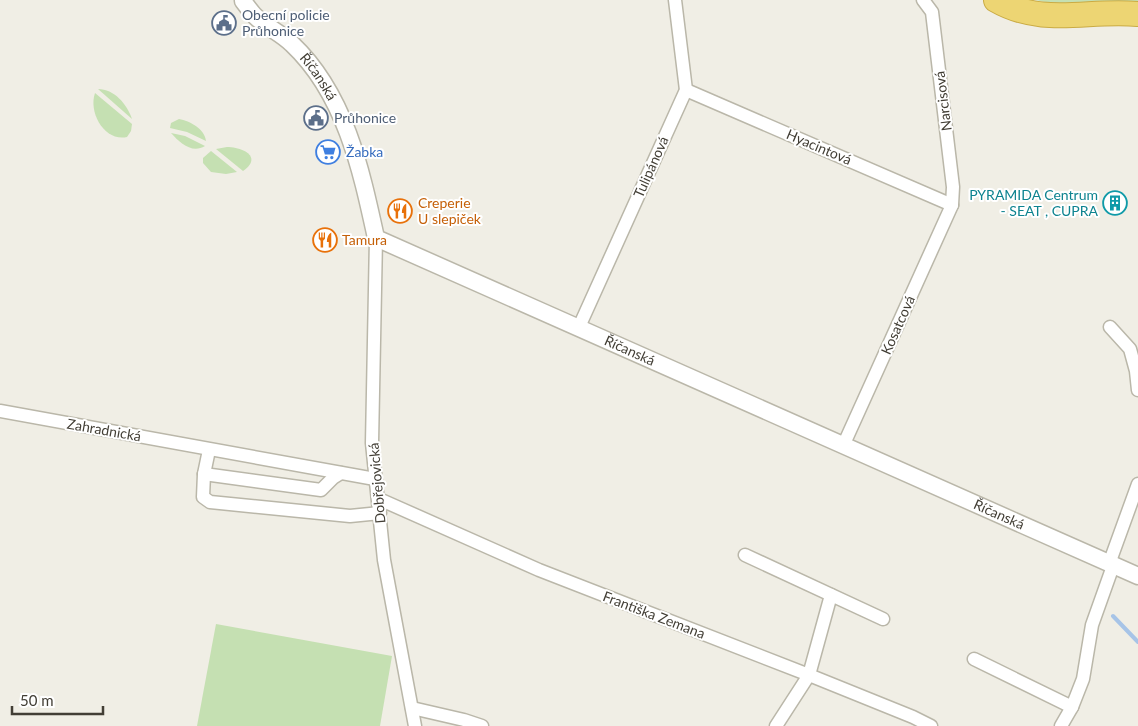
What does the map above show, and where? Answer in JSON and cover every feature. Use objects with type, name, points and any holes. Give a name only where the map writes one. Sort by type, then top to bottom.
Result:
[{"type":"highway","points":[[996,0],[1014,9],[1042,15],[1138,14]]},
{"type":"street","name":"Říčanská","points":[[240,0],[255,16],[292,44],[314,69],[328,89],[343,120],[362,172],[376,238],[1138,576]]},
{"type":"street","points":[[675,0],[686,90]]},
{"type":"street","name":"Narcisová","points":[[923,0],[932,12],[953,187],[952,205]]},
{"type":"street","name":"Hyacintová","points":[[686,90],[952,205]]},
{"type":"street","name":"Tulipánová","points":[[579,327],[686,90]]},
{"type":"street","name":"Kosatcová","points":[[843,446],[952,205]]},
{"type":"street","name":"Dobřejovická","points":[[376,238],[372,443],[384,560],[415,726]]},
{"type":"street","points":[[1110,328],[1130,349],[1136,371],[1138,390]]},
{"type":"street","name":"Zahradnická","points":[[0,411],[375,480]]},
{"type":"street","points":[[209,450],[204,474],[203,497],[210,502],[350,516],[380,513]]},
{"type":"street","points":[[204,474],[321,490],[341,473]]},
{"type":"street","points":[[1061,726],[1072,707],[1083,679],[1092,625],[1138,484]]},
{"type":"street","name":"Františka Zemana","points":[[379,499],[540,570],[809,675],[911,721],[931,726]]},
{"type":"street","points":[[745,555],[883,619]]},
{"type":"street","points":[[776,726],[809,675],[831,595]]},
{"type":"street","points":[[974,658],[1072,707]]},
{"type":"street","points":[[412,708],[482,726]]},
{"type":"green space","points":[[1035,0],[1138,0],[1138,1],[1074,4]]},
{"type":"green space","points":[[98,89],[109,92],[119,98],[127,108],[132,119]]},
{"type":"green space","points":[[95,93],[132,124],[131,131],[127,137],[119,137],[105,131],[96,117],[93,101]]},
{"type":"green space","points":[[179,119],[200,129],[206,141],[187,132],[170,128],[171,123]]},
{"type":"green space","points":[[171,133],[185,136],[205,146],[195,149],[191,148],[182,144]]},
{"type":"green space","points":[[227,147],[239,149],[248,154],[251,157],[249,166],[243,171],[216,149]]},
{"type":"green space","points":[[211,151],[237,172],[226,174],[211,172],[203,163],[203,158]]},
{"type":"green space","points":[[216,624],[392,656],[380,726],[197,726]]},
{"type":"waterway","points":[[1113,616],[1138,642]]},
{"type":"place","name":"Obecní policie Průhonice","points":[[224,23]]},
{"type":"place","name":"Průhonice","points":[[316,118]]},
{"type":"place","name":"Žabka","points":[[328,152]]},
{"type":"place","name":"PYRAMIDA Centrum - SEAT , CUPRA","points":[[1115,203]]},
{"type":"place","name":"Creperie U slepiček","points":[[400,211]]},
{"type":"place","name":"Tamura","points":[[325,240]]}]
